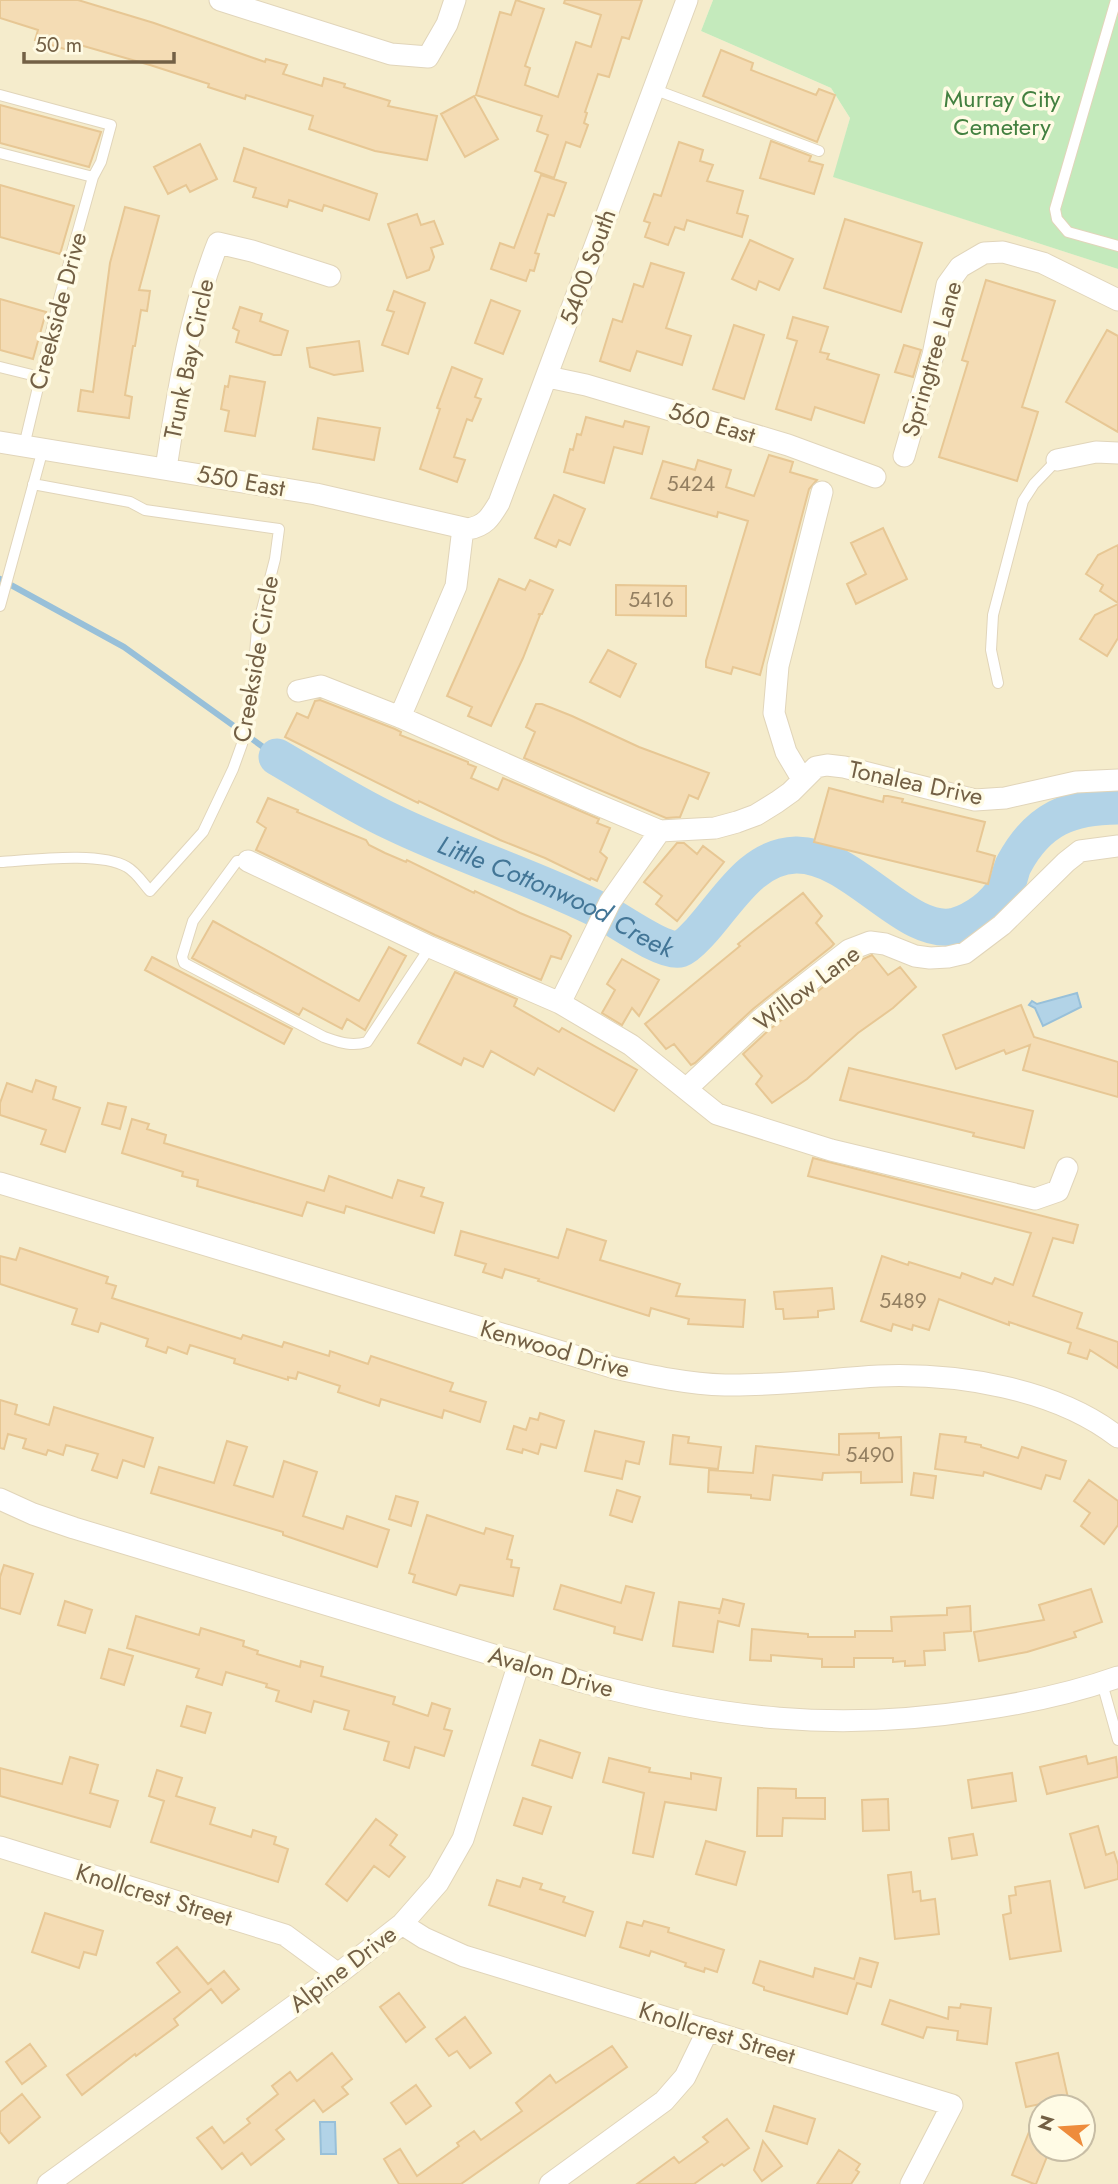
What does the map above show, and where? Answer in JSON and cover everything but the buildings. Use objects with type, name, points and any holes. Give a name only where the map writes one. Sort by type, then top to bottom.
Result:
[{"type":"street","points":[[219,0],[268,7],[391,54],[428,57],[447,24],[454,0]]},
{"type":"street","name":"5400 South","points":[[471,527],[489,520],[499,503],[687,0]]},
{"type":"street","name":"Trunk Bay Circle","points":[[166,468],[190,329],[202,282],[218,243],[253,251],[330,276]]},
{"type":"street","name":"Springtree Lane","points":[[904,456],[933,355],[947,285],[960,267],[984,253],[1011,254],[1044,262],[1118,300]]},
{"type":"street","name":"560 East","points":[[548,377],[586,385],[774,441],[874,477]]},
{"type":"street","name":"550 East","points":[[0,442],[316,494],[471,527]]},
{"type":"street","points":[[1057,460],[1096,452],[1118,453]]},
{"type":"street","points":[[802,779],[786,752],[774,713],[778,666],[822,492]]},
{"type":"street","points":[[400,717],[456,586],[471,527]]},
{"type":"street","name":"Tonalea Drive","points":[[298,691],[321,686],[400,717],[660,831],[715,828],[755,815],[791,792],[816,767],[836,766],[975,800],[1005,798],[1076,782],[1118,780]]},
{"type":"street","points":[[559,1003],[610,902],[660,831]]},
{"type":"street","name":"Willow Lane","points":[[685,1089],[761,1019],[849,950],[870,942],[930,958],[965,953],[1002,925],[1080,851],[1118,846]]},
{"type":"street","points":[[248,861],[430,947],[559,1003],[631,1045],[717,1114],[831,1150],[895,1163],[1035,1199],[1058,1191],[1067,1168]]},
{"type":"street","name":"Kenwood Drive","points":[[0,1182],[615,1368],[666,1379],[723,1385],[799,1384],[880,1376],[974,1382],[1035,1395],[1072,1408],[1118,1437]]},
{"type":"street","name":"Avalon Drive","points":[[0,1499],[74,1528],[519,1663],[644,1699],[709,1711],[780,1720],[844,1722],[923,1718],[1010,1705],[1110,1680]]},
{"type":"street","name":"Alpine Drive","points":[[48,2184],[338,1974],[402,1924],[438,1883],[463,1839],[519,1663]]},
{"type":"street","name":"Knollcrest Street","points":[[0,1847],[285,1935],[338,1974]]},
{"type":"street","name":"Knollcrest Street","points":[[402,1924],[424,1938],[464,1956],[952,2105],[911,2184]]},
{"type":"street","points":[[550,2184],[664,2101],[685,2077],[708,2030]]},
{"type":"lane","points":[[1116,0],[1055,209],[1057,219],[1068,232],[1118,246]]},
{"type":"lane","points":[[653,89],[818,151]]},
{"type":"lane","name":"Creekside Drive","points":[[0,95],[111,125],[101,162],[93,177],[40,377],[33,447]]},
{"type":"lane","points":[[0,153],[93,177]]},
{"type":"lane","points":[[0,367],[40,377]]},
{"type":"lane","points":[[2,602],[33,484],[33,447]]},
{"type":"lane","points":[[998,683],[991,650],[993,615],[1000,586],[1023,501],[1034,484],[1057,460]]},
{"type":"lane","name":"Creekside Circle","points":[[0,862],[107,859],[129,868],[149,891],[204,832],[242,744],[257,629],[275,559],[279,530],[145,510],[130,502],[33,484]]},
{"type":"lane","points":[[248,861],[237,861],[193,921],[182,957],[184,963],[324,1037],[356,1045],[367,1042],[430,947]]},
{"type":"lane","points":[[1110,1680],[1118,1740]]},
{"type":"shaded area","points":[[0,0],[713,0],[701,31],[831,88],[850,118],[834,177],[1118,269],[1118,2184],[0,2184]]},
{"type":"green space","name":"Murray City Cemetery","points":[[713,0],[1118,0],[1118,269],[833,177],[850,118],[831,88],[701,31]]},
{"type":"water","points":[[1077,993],[1081,1007],[1043,1026],[1035,1008],[1029,1005],[1032,1001],[1037,1004]]},
{"type":"water","points":[[320,2122],[335,2122],[336,2154],[321,2154]]},
{"type":"waterway","name":"Little Cottonwood Creek","points":[[0,579],[124,647],[277,757]]},
{"type":"waterway","name":"Little Cottonwood Creek","points":[[277,757],[377,815],[575,899],[673,949],[686,946],[753,872],[780,857],[796,855],[818,858],[839,868],[918,920],[937,927],[956,926],[977,916],[996,901],[1007,885],[1023,849],[1045,826],[1070,812],[1118,806]]}]
